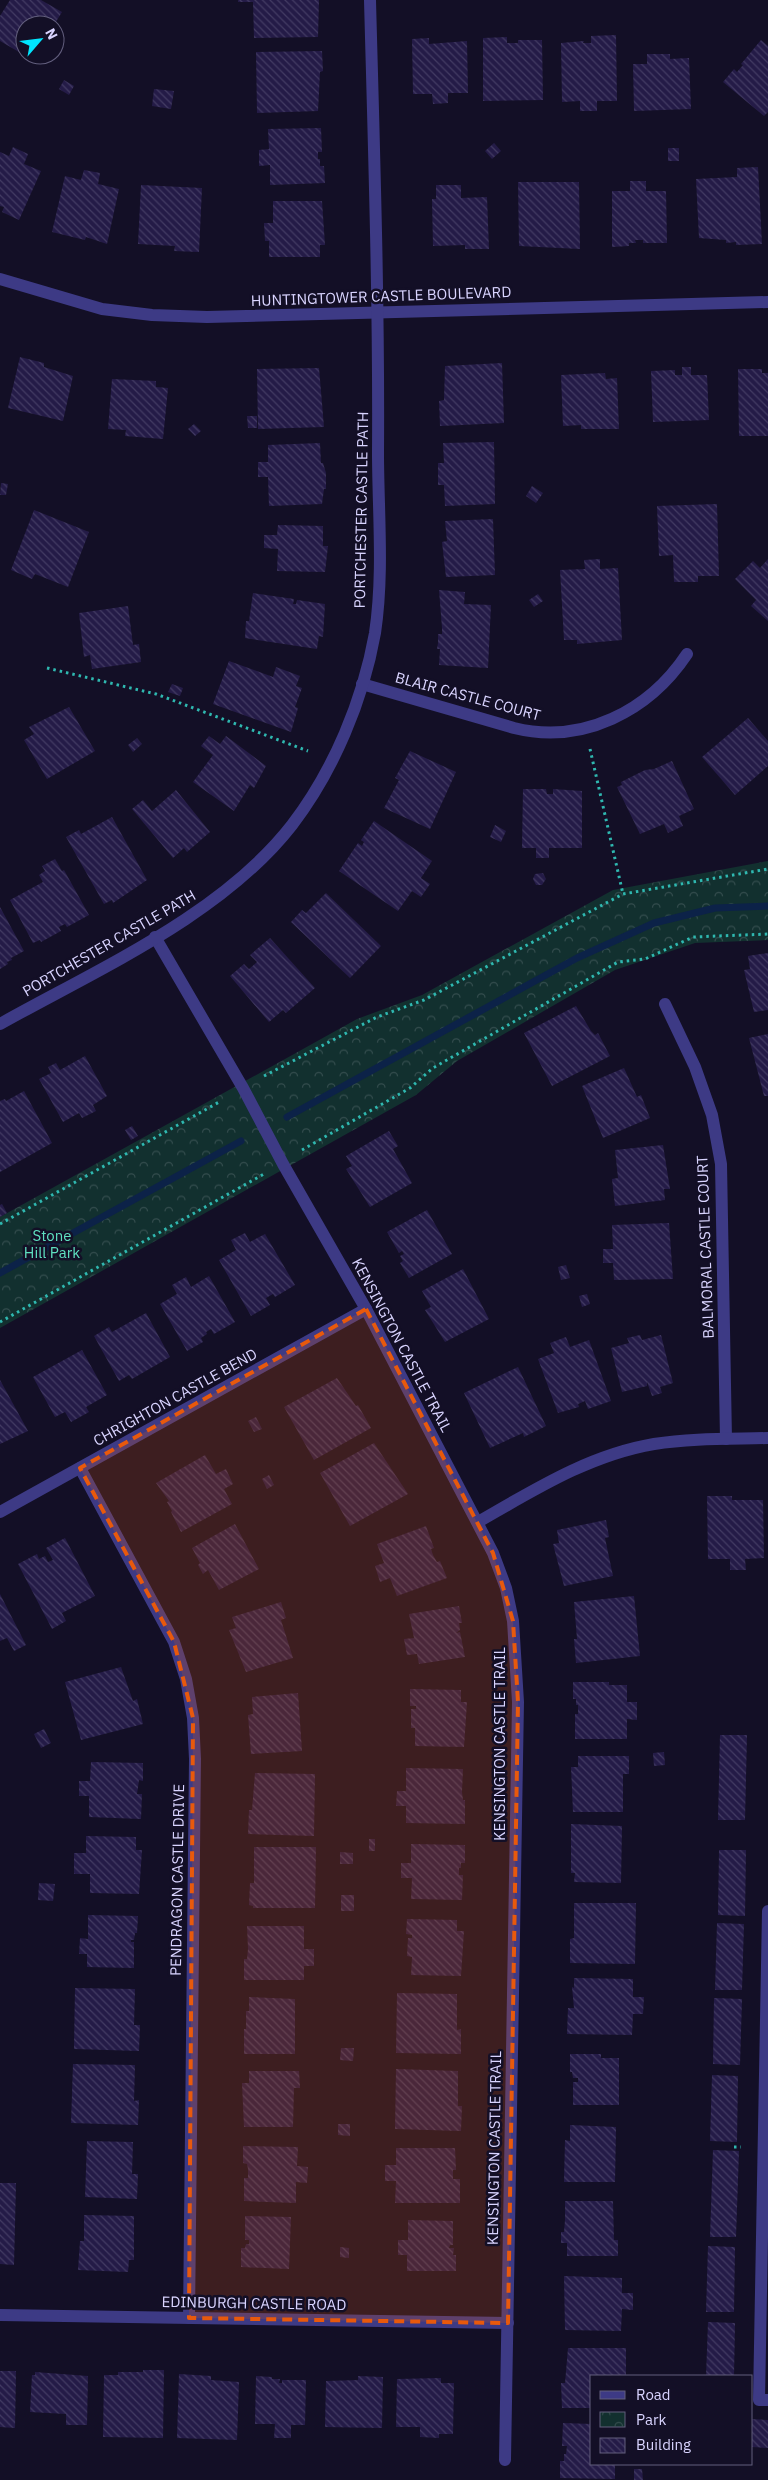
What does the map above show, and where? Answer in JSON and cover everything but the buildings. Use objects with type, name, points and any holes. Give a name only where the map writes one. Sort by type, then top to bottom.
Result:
[{"type":"street","name":"PORTCHESTER CASTLE PATH","points":[[0,1024],[187,920],[219,896],[291,826],[313,793],[338,746],[362,684],[375,631],[379,578],[379,312],[370,0]]},
{"type":"street","name":"HUNTINGTOWER CASTLE BOULEVARD","points":[[0,279],[102,309],[152,315],[207,317],[768,302]]},
{"type":"street","name":"BLAIR CASTLE COURT","points":[[362,684],[538,734],[565,732],[598,724],[628,712],[649,697],[673,675],[687,654]]},
{"type":"street","name":"KENSINGTON CASTLE TRAIL","points":[[155,937],[243,1088],[283,1164],[366,1309],[478,1522],[493,1553],[506,1588],[516,1652],[517,1732],[505,2460]]},
{"type":"street","name":"BALMORAL CASTLE COURT","points":[[665,1004],[695,1067],[712,1115],[721,1164],[726,1439]]},
{"type":"street","name":"CHRIGHTON CASTLE BEND","points":[[0,1512],[366,1309]]},
{"type":"street","points":[[478,1522],[566,1472],[606,1456],[653,1444],[768,1438]]},
{"type":"street","name":"PENDRAGON CASTLE DRIVE","points":[[80,1468],[174,1642],[186,1679],[193,1718],[195,1759],[188,2318]]},
{"type":"street","points":[[768,1910],[766,2110],[759,2400],[768,2400]]},
{"type":"street","name":"EDINBURGH CASTLE ROAD","points":[[0,2315],[508,2323]]},
{"type":"path","points":[[47,668],[156,694],[308,751]]},
{"type":"path","points":[[590,749],[623,894]]},
{"type":"path","points":[[264,1076],[377,1017],[424,1000],[623,894],[768,869]]},
{"type":"path","points":[[302,1150],[410,1088],[433,1068],[618,962],[644,959],[693,937],[768,934]]},
{"type":"path","points":[[0,1224],[222,1101]]},
{"type":"path","points":[[0,1322],[264,1174]]},
{"type":"path","points":[[734,2147],[741,2147]]},
{"type":"highlighted area","points":[[366,1309],[493,1553],[513,1621],[518,1702],[508,2323],[189,2318],[193,1718],[174,1642],[80,1468]]},
{"type":"green space","name":"Stone Hill Park","points":[[768,861],[768,940],[695,943],[615,970],[457,1061],[416,1095],[0,1328],[0,1217],[357,1019],[422,995],[613,890]]},
{"type":"waterway","points":[[287,1117],[577,958],[654,923],[715,908],[768,906]]},
{"type":"waterway","points":[[0,1273],[241,1141]]}]
